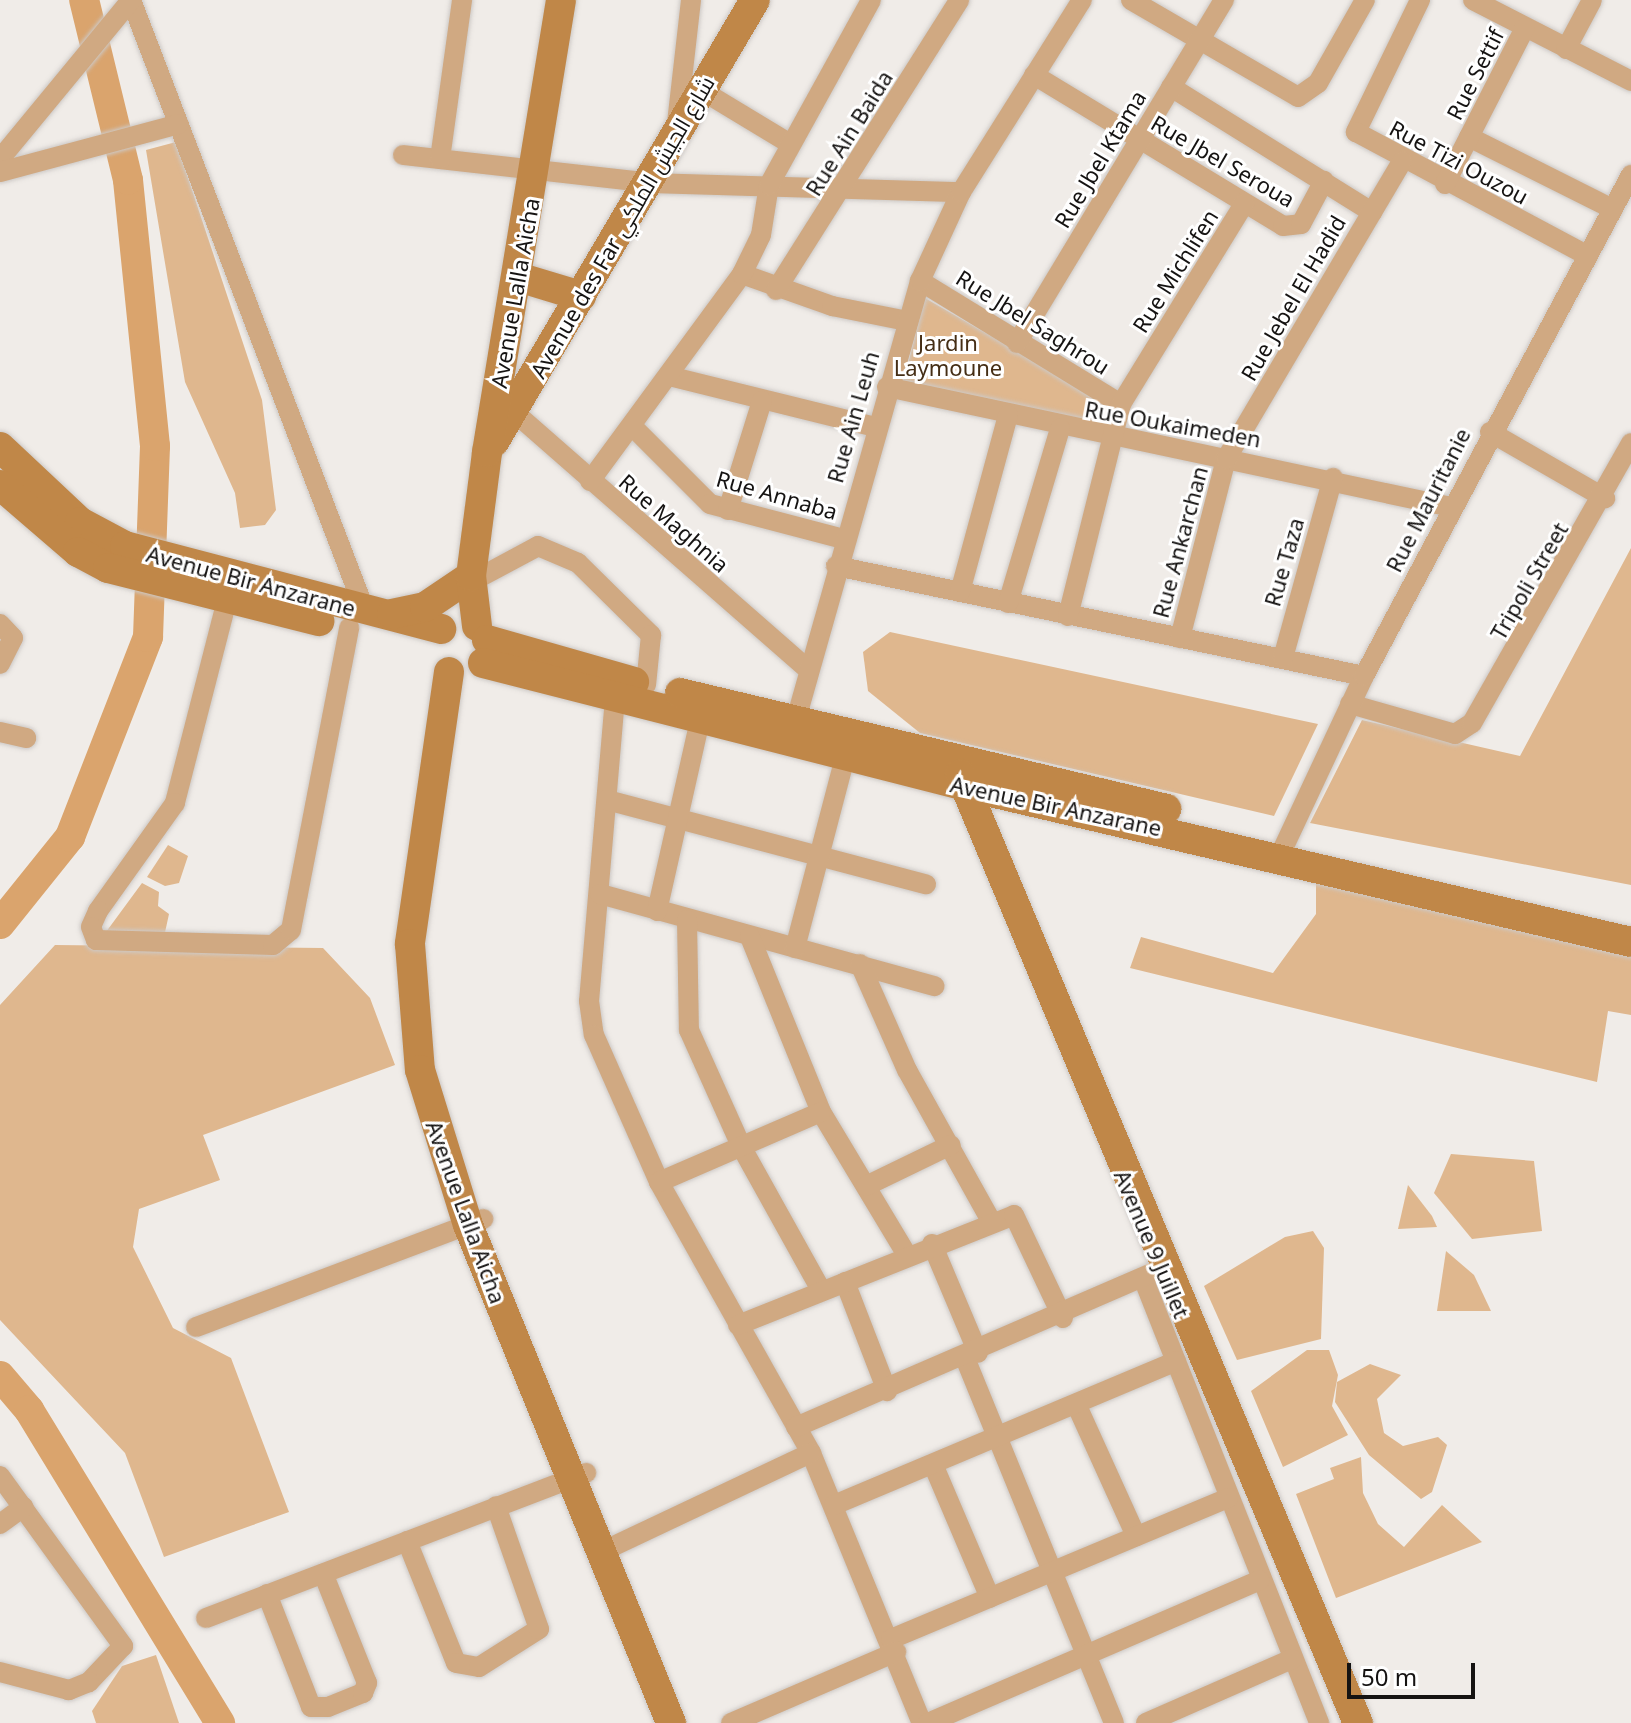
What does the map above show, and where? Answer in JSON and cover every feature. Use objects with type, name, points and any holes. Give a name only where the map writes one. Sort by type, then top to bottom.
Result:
[{"type":"street","points":[[440,159],[462,0]]},
{"type":"street","name":"Avenue Lalla Aicha","points":[[561,0],[536,169],[487,452],[462,647],[427,985],[442,1099],[475,1222],[609,1548],[692,1723]]},
{"type":"street","points":[[676,133],[691,0]]},
{"type":"street","name":"Avenue des Far شارع الجيش الملكي","points":[[487,452],[651,183],[676,133],[755,0]]},
{"type":"street","points":[[590,481],[742,274],[759,243],[769,185],[789,143],[871,0]]},
{"type":"street","name":"Rue Ain Baida","points":[[776,290],[846,186],[959,0]]},
{"type":"street","name":"Rue Ain Leuh","points":[[793,732],[805,667],[920,281],[961,192],[1082,0]]},
{"type":"street","points":[[1131,0],[1285,93],[1308,94],[1365,0]]},
{"type":"street","name":"Rue Jbel Ktama","points":[[1017,343],[1224,0]]},
{"type":"street","name":"Rue Tizi Ouzou","points":[[1420,0],[1354,127],[1402,161],[1588,256]]},
{"type":"street","points":[[1473,0],[1631,81]]},
{"type":"street","points":[[1566,49],[1592,0]]},
{"type":"street","points":[[0,159],[128,4],[179,124],[363,618],[291,930],[273,945],[96,940],[91,927],[98,911],[175,803],[227,600]]},
{"type":"street","name":"Rue Settif","points":[[1445,184],[1525,28]]},
{"type":"street","name":"Rue Jbel Seroua","points":[[1034,75],[1288,228],[1306,218],[1324,181]]},
{"type":"street","points":[[1171,87],[1372,212]]},
{"type":"street","points":[[701,90],[789,143]]},
{"type":"street","points":[[0,172],[179,124]]},
{"type":"street","points":[[1469,137],[1613,209]]},
{"type":"street","points":[[403,155],[651,183],[846,186],[961,192]]},
{"type":"street","name":"Rue Jebel El Hadid","points":[[1226,459],[1402,161]]},
{"type":"street","name":"Rue Mauritanie","points":[[1284,846],[1350,704],[1451,507],[1630,179]]},
{"type":"street","name":"Rue Michlifen","points":[[1121,404],[1244,204]]},
{"type":"street","points":[[742,274],[776,290],[907,321]]},
{"type":"street","points":[[518,277],[581,296]]},
{"type":"street","name":"Rue Jbel Saghrou","points":[[920,281],[1121,404]]},
{"type":"street","points":[[669,376],[875,427]]},
{"type":"street","name":"Rue Oukaimeden","points":[[887,387],[1060,429],[1118,436],[1333,478],[1451,507]]},
{"type":"street","points":[[728,510],[762,401]]},
{"type":"street","points":[[1068,616],[1118,436],[1121,404]]},
{"type":"street","name":"Rue Maghnia","points":[[514,412],[805,667]]},
{"type":"street","points":[[960,592],[1008,415]]},
{"type":"street","name":"Rue Annaba","points":[[632,426],[696,495],[728,510],[843,539]]},
{"type":"street","points":[[1008,603],[1060,429]]},
{"type":"street","points":[[1490,432],[1605,498]]},
{"type":"street","name":"Tripoli Street","points":[[1350,704],[1455,734],[1476,718],[1605,498],[1631,443]]},
{"type":"street","name":"Avenue Bir Anzarane","points":[[0,447],[127,561]]},
{"type":"street","name":"Rue Ankarchan","points":[[1180,638],[1226,459]]},
{"type":"street","name":"Rue Taza","points":[[1283,658],[1333,478]]},
{"type":"street","name":"Avenue Bir Anzarane","points":[[0,485],[78,552],[127,561],[184,578],[325,601],[363,618],[615,698],[700,720],[793,732],[845,757],[960,774]]},
{"type":"street","points":[[363,618],[425,607],[538,546],[578,563],[651,635],[646,685]]},
{"type":"street","points":[[836,566],[1364,676]]},
{"type":"street","points":[[325,601],[350,577]]},
{"type":"street","name":"Avenue Bir Anzarane","points":[[184,578],[227,600],[363,618]]},
{"type":"street","points":[[0,624],[13,638],[0,664]]},
{"type":"street","name":"Avenue Bir Anzarane","points":[[462,647],[646,685],[793,732],[960,774],[1631,922]]},
{"type":"street","points":[[615,698],[591,1023],[659,1182],[811,1453],[893,1646],[922,1723]]},
{"type":"street","points":[[657,911],[680,820],[700,720]]},
{"type":"street","points":[[0,732],[26,738]]},
{"type":"street","points":[[795,948],[845,757]]},
{"type":"street","name":"Avenue 9 Juillet","points":[[960,774],[1152,1273],[1358,1723]]},
{"type":"street","points":[[607,800],[926,884]]},
{"type":"street","name":"Avenue Bir Anzarane","points":[[1284,846],[1631,942]]},
{"type":"street","points":[[600,894],[935,986]]},
{"type":"street","points":[[687,920],[689,1030],[742,1148],[821,1290]]},
{"type":"street","points":[[750,937],[821,1112],[907,1255]]},
{"type":"street","points":[[860,964],[907,1070],[991,1221]]},
{"type":"street","points":[[659,1182],[821,1112]]},
{"type":"street","points":[[866,1186],[951,1145]]},
{"type":"street","points":[[738,1325],[991,1221],[1021,1220],[1063,1318]]},
{"type":"street","points":[[196,1327],[475,1222]]},
{"type":"street","points":[[932,1244],[972,1356],[997,1439],[1114,1723]]},
{"type":"street","points":[[796,1427],[1063,1318],[1152,1273],[1176,1361],[1319,1723]]},
{"type":"street","points":[[845,1282],[887,1391]]},
{"type":"street","points":[[834,1505],[935,1469],[1176,1361]]},
{"type":"street","points":[[1077,1406],[1136,1536]]},
{"type":"street","points":[[609,1548],[811,1453]]},
{"type":"street","points":[[935,1469],[990,1598]]},
{"type":"street","points":[[0,1476],[123,1646],[89,1682],[69,1690],[0,1672]]},
{"type":"street","points":[[206,1618],[578,1476]]},
{"type":"street","points":[[731,1723],[990,1598],[1228,1498]]},
{"type":"street","points":[[407,1541],[456,1663],[479,1667],[539,1629],[496,1506]]},
{"type":"street","points":[[0,1524],[23,1507]]},
{"type":"street","name":"Avenue Lalla Aicha","points":[[609,1548],[671,1723]]},
{"type":"street","points":[[267,1594],[311,1707],[328,1707],[367,1685],[323,1573]]},
{"type":"street","points":[[928,1723],[1260,1580]]},
{"type":"street","points":[[1146,1723],[1292,1659]]},
{"type":"green space","points":[[176,142],[262,400],[276,510],[265,525],[240,528],[235,493],[185,382],[146,150]]},
{"type":"green space","name":"Jardin Laymoune","points":[[925,298],[1100,399],[1110,409],[1106,419],[1100,424],[903,383]]},
{"type":"green space","points":[[1631,548],[1631,885],[1310,823],[1362,720],[1520,756]]},
{"type":"green space","points":[[890,632],[1318,724],[1274,816],[920,733],[868,691],[863,652]]},
{"type":"green space","points":[[168,845],[188,856],[179,883],[165,886],[147,877]]},
{"type":"green space","points":[[1316,872],[1631,952],[1631,1015],[1608,1011],[1597,1082],[1130,968],[1141,937],[1273,973],[1316,914]]},
{"type":"green space","points":[[142,883],[159,892],[158,906],[169,914],[164,937],[106,932]]},
{"type":"green space","points":[[55,945],[323,948],[370,998],[395,1065],[203,1135],[220,1180],[139,1209],[133,1247],[173,1328],[231,1358],[289,1512],[164,1557],[125,1453],[0,1320],[0,1005]]},
{"type":"green space","points":[[1451,1154],[1534,1161],[1542,1231],[1472,1239],[1434,1193]]},
{"type":"green space","points":[[1408,1185],[1432,1216],[1437,1227],[1398,1229]]},
{"type":"green space","points":[[1313,1231],[1324,1248],[1321,1339],[1237,1360],[1204,1286],[1285,1237]]},
{"type":"green space","points":[[1446,1251],[1474,1275],[1491,1311],[1437,1311]]},
{"type":"green space","points":[[1307,1350],[1329,1350],[1338,1375],[1332,1406],[1348,1435],[1283,1467],[1251,1391]]},
{"type":"green space","points":[[1370,1364],[1401,1375],[1377,1399],[1384,1433],[1403,1446],[1438,1437],[1447,1445],[1432,1492],[1421,1499],[1369,1455],[1335,1402],[1337,1382]]},
{"type":"green space","points":[[1361,1457],[1363,1493],[1378,1524],[1404,1547],[1442,1505],[1482,1542],[1336,1598],[1296,1494],[1334,1479],[1330,1468]]},
{"type":"green space","points":[[156,1655],[179,1723],[96,1723],[92,1711],[122,1666]]},
{"type":"waterway","points":[[0,924],[70,837],[148,637],[155,446],[128,180],[84,0]]},
{"type":"waterway","points":[[0,1376],[29,1410],[220,1723]]}]
